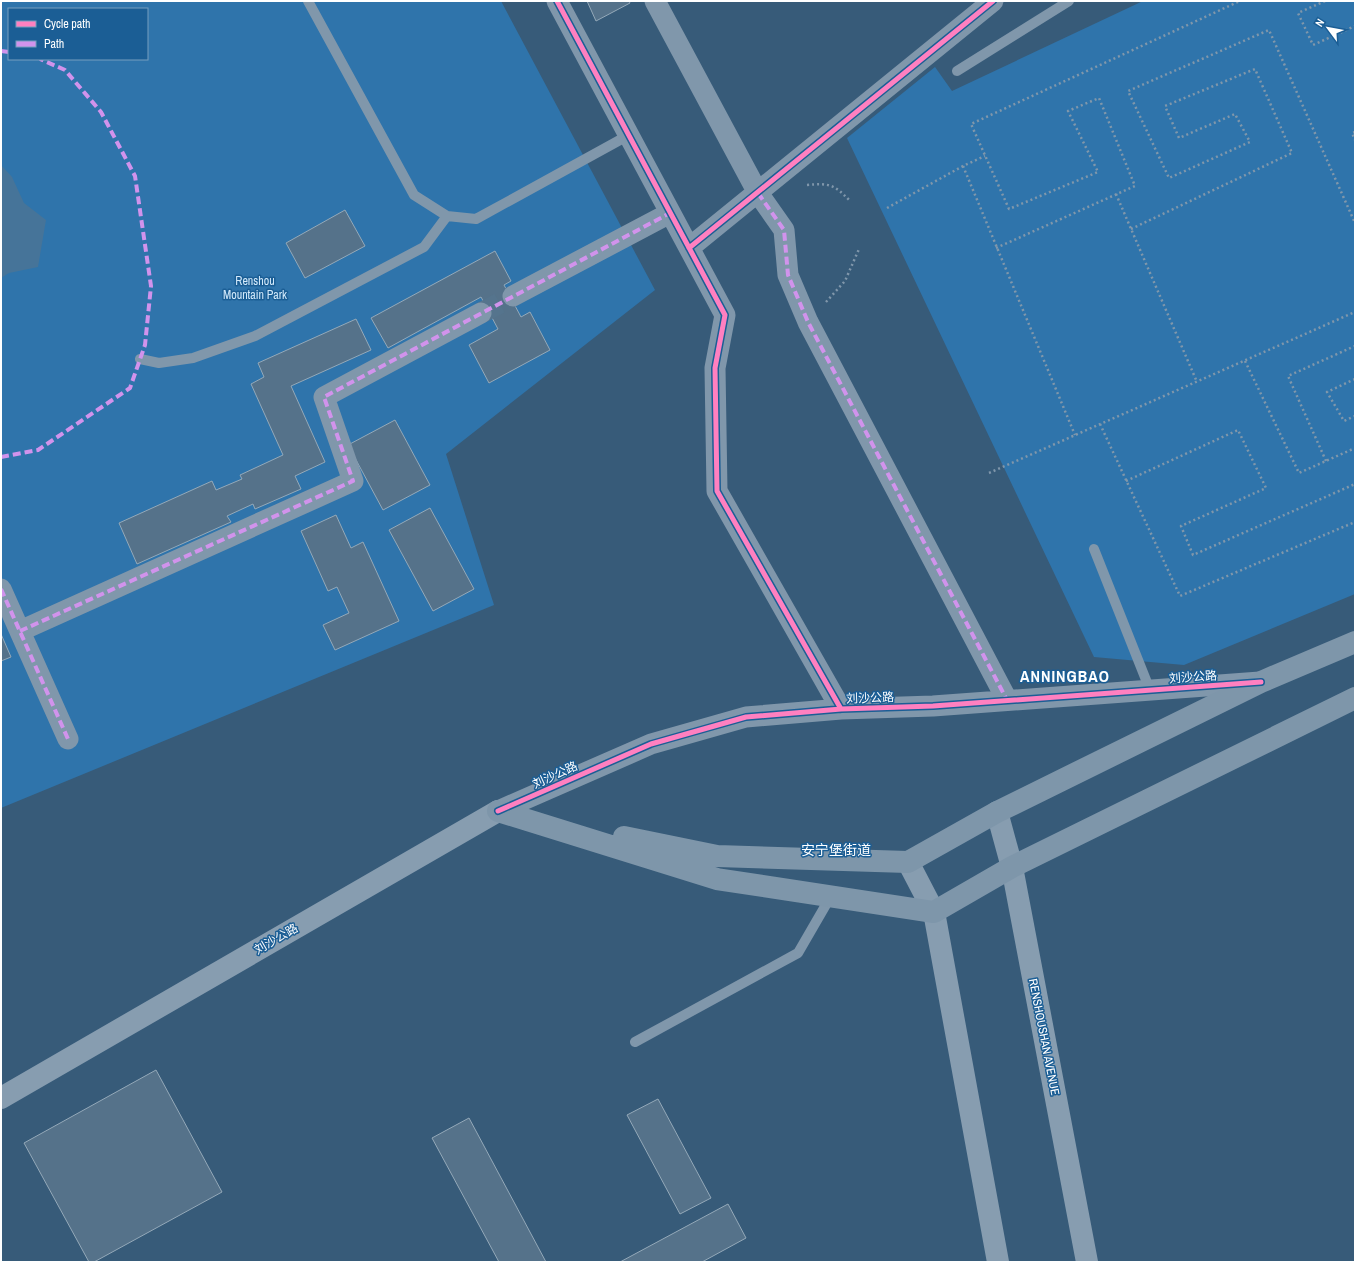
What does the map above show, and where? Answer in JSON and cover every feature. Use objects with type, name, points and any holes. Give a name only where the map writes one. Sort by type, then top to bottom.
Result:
[{"type":"main road","points":[[498,811],[718,856],[908,862],[997,812],[1261,682],[1355,642]]},
{"type":"main road","points":[[498,811],[717,879],[934,912],[1012,867],[1355,698]]},
{"type":"main road","name":"刘沙公路","points":[[1,1098],[498,811]]},
{"type":"main road","name":"RENSHOUSHAN AVENUE","points":[[997,812],[1012,867],[1087,1262]]},
{"type":"main road","points":[[908,862],[934,912],[998,1262]]},
{"type":"street","points":[[557,1],[725,315],[715,368],[717,491],[840,709]]},
{"type":"street","points":[[655,1],[758,192],[784,230],[788,275],[808,322],[1007,700]]},
{"type":"street","points":[[689,248],[993,1]]},
{"type":"street","points":[[513,296],[670,213]]},
{"type":"street","points":[[20,631],[353,481],[324,397],[481,313]]},
{"type":"street","points":[[2,594],[68,739]]},
{"type":"street","name":"刘沙公路","points":[[498,811],[652,744],[746,717],[840,709],[933,706],[1261,682]]},
{"type":"lane","points":[[308,1],[414,195],[447,216],[476,219],[629,135]]},
{"type":"lane","points":[[957,71],[1069,1]]},
{"type":"lane","points":[[140,359],[159,363],[193,358],[255,336],[424,247],[447,216]]},
{"type":"lane","points":[[1094,549],[1150,690]]},
{"type":"lane","points":[[634,1042],[798,953],[831,896]]},
{"type":"path","points":[[996,248],[1135,186],[1099,98],[1068,111],[1098,172],[1009,209],[971,124],[1240,1]]},
{"type":"path","points":[[1325,1],[1298,14],[1313,45],[1355,26]]},
{"type":"path","points":[[1131,228],[1292,152],[1255,69],[1165,106],[1179,138],[1235,114],[1250,142],[1169,178],[1128,91],[1269,30],[1355,223]]},
{"type":"path","points":[[1355,132],[1352,133],[1355,140]]},
{"type":"path","points":[[887,208],[962,166],[985,156]]},
{"type":"path","points":[[962,166],[1075,435]]},
{"type":"path","points":[[802,185],[826,184],[840,191],[850,201]]},
{"type":"path","points":[[1116,194],[1197,382]]},
{"type":"path","points":[[808,322],[845,281],[859,249]]},
{"type":"path","points":[[989,473],[1355,312]]},
{"type":"path","points":[[1326,461],[1288,376],[1355,346]]},
{"type":"path","points":[[1244,361],[1298,473],[1355,448]]},
{"type":"path","points":[[1355,379],[1326,392],[1344,422],[1355,416]]},
{"type":"path","points":[[1100,424],[1180,596],[1355,522]]},
{"type":"path","points":[[1126,481],[1238,430],[1266,488],[1181,526],[1193,555],[1355,484]]},
{"type":"green space","name":"Renshou Mountain Park","points":[[1,1],[501,1],[655,290],[446,454],[494,605],[1,808]]},
{"type":"green space","points":[[1143,1],[1355,1],[1355,594],[1184,665],[1094,657],[847,138],[935,67],[952,91]]},
{"type":"shaded area","points":[[1,165],[12,177],[24,203],[46,220],[38,267],[9,273],[1,278]]},
{"type":"building","points":[[587,1],[629,1],[630,3],[596,21]]},
{"type":"building","points":[[345,210],[365,246],[305,278],[286,243]]},
{"type":"building","points":[[495,251],[511,281],[504,285],[521,317],[530,312],[550,350],[489,383],[469,345],[498,329],[481,297],[388,348],[371,318]]},
{"type":"building","points":[[356,319],[371,350],[291,386],[325,462],[295,476],[301,489],[255,509],[253,504],[227,516],[231,522],[137,564],[119,523],[212,481],[216,490],[242,479],[240,475],[283,455],[251,384],[264,377],[258,363]]},
{"type":"building","points":[[395,420],[430,485],[383,510],[348,445]]},
{"type":"building","points":[[430,508],[474,589],[433,611],[389,530]]},
{"type":"building","points":[[336,515],[351,548],[363,542],[399,621],[335,650],[323,625],[349,613],[337,587],[328,591],[301,531]]},
{"type":"building","points":[[1,634],[11,657],[1,661]]},
{"type":"building","points":[[156,1070],[222,1192],[94,1262],[89,1262],[24,1143]]},
{"type":"building","points":[[658,1099],[711,1198],[680,1214],[627,1115]]},
{"type":"building","points":[[469,1118],[546,1262],[499,1262],[432,1138]]},
{"type":"building","points":[[728,1204],[746,1238],[702,1262],[620,1262]]},
{"type":"tunnel","points":[[481,313],[513,296]]},
{"type":"marked path","points":[[1,51],[8,52]]},
{"type":"marked path","points":[[1,457],[38,450],[130,388],[145,345],[151,286],[135,176],[101,112],[65,70],[42,60]]},
{"type":"marked path","points":[[758,193],[784,230],[788,275],[808,322],[1007,700]]},
{"type":"marked path","points":[[20,631],[353,481],[324,397],[670,213]]},
{"type":"marked path","points":[[1,589],[68,739]]},
{"type":"cycle path","points":[[557,1],[725,315],[715,368],[717,491],[841,709]]},
{"type":"cycle path","points":[[689,248],[993,1]]},
{"type":"cycle path","points":[[498,811],[651,744],[746,717],[841,709],[933,706],[1261,682]]},
{"type":"district","name":"ANNINGBAO","points":[[1065,676]]},
{"type":"district","name":"安宁堡街道","points":[[836,850]]}]
